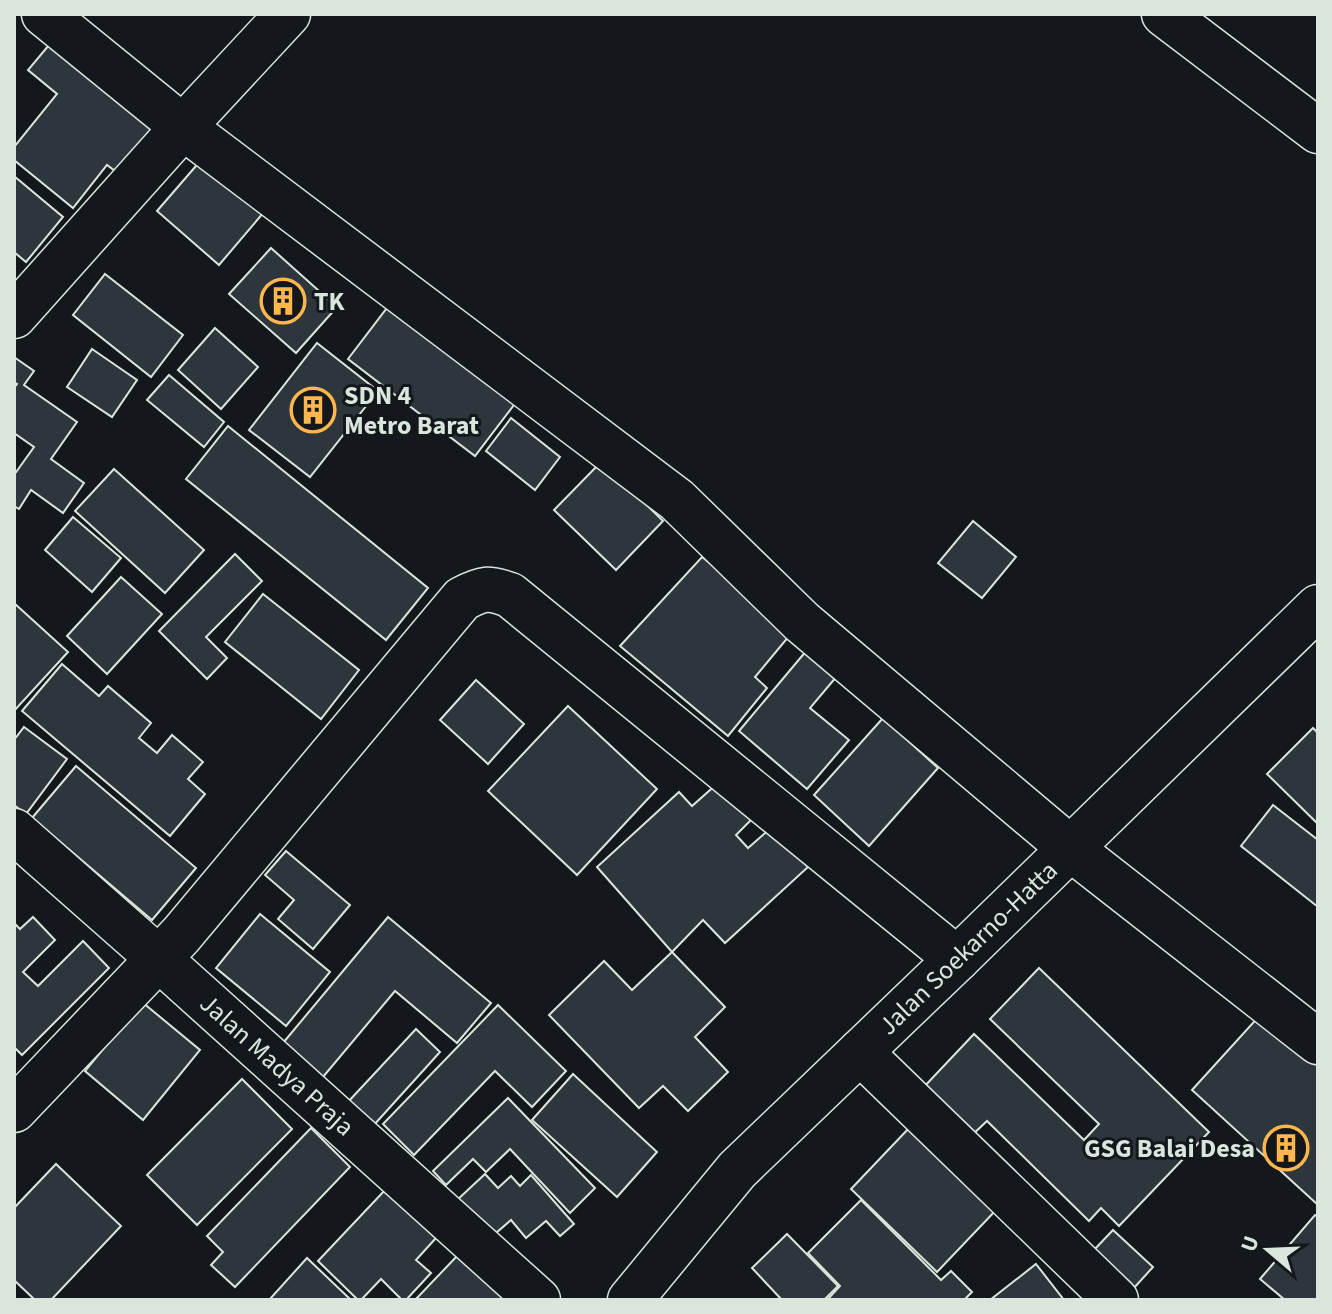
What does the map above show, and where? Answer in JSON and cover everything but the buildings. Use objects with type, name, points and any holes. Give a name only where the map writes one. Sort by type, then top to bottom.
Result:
[{"type":"street","points":[[44,14],[183,127],[677,500],[802,622],[1070,848],[1318,1042]]},
{"type":"street","points":[[14,316],[288,14]]},
{"type":"street","points":[[1164,14],[1318,131]]},
{"type":"street","points":[[14,1110],[181,935],[462,599],[490,588],[510,595],[957,959]]},
{"type":"street","name":"Jalan Soekarno-Hatta","points":[[630,1300],[737,1170],[1318,607]]},
{"type":"street","name":"Jalan Madya Praja","points":[[14,831],[538,1300]]},
{"type":"street","points":[[860,1052],[1116,1300]]},
{"type":"place","name":"TK","points":[[283,301]]},
{"type":"place","name":"SDN 4 Metro Barat","points":[[313,410]]},
{"type":"place","name":"GSG Balai Desa","points":[[1286,1148]]}]
